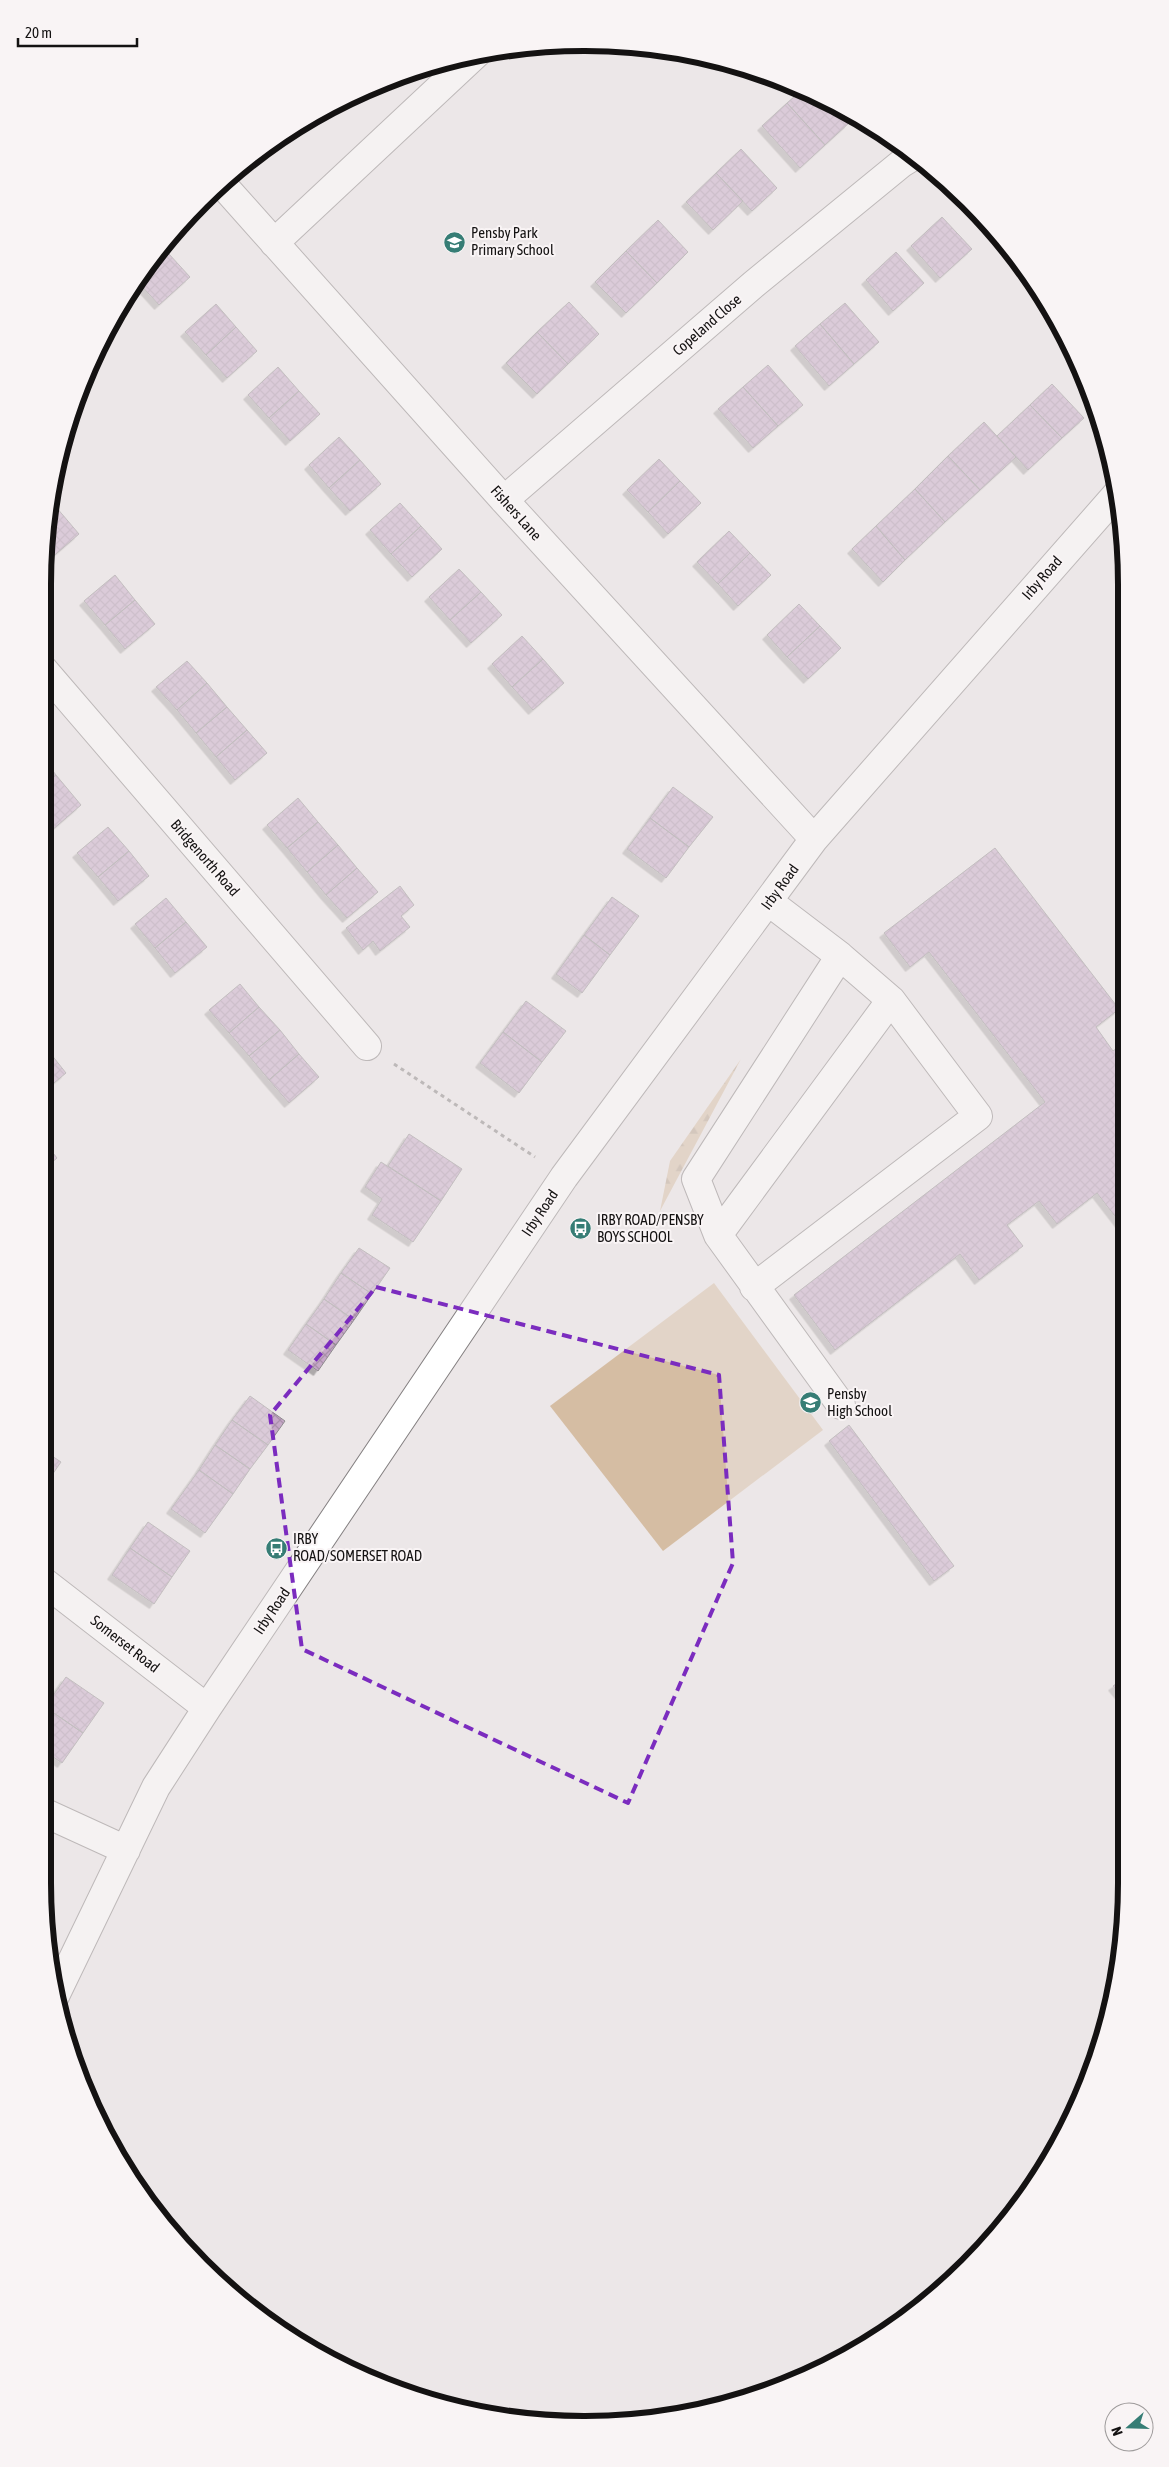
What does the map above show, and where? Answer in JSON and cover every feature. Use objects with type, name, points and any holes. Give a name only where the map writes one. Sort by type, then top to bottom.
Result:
[{"type":"street","points":[[274,243],[466,64]]},
{"type":"street","name":"Copeland Close","points":[[504,500],[754,284],[907,160]]},
{"type":"street","name":"Fishers Lane","points":[[227,189],[504,500],[814,839]]},
{"type":"street","name":"Irby Road","points":[[61,1984],[156,1787],[207,1708],[564,1177],[814,839],[1111,500]]},
{"type":"street","name":"Bridgenorth Road","points":[[51,680],[367,1046]]},
{"type":"street","points":[[754,1287],[978,1116],[891,1000],[840,956],[769,902]]},
{"type":"street","points":[[840,956],[696,1180],[718,1235],[841,1405]]},
{"type":"street","points":[[718,1235],[891,1000]]},
{"type":"street","name":"Somerset Road","points":[[51,1588],[207,1708]]},
{"type":"street","points":[[51,1816],[126,1850]]},
{"type":"path","points":[[367,1046],[564,1177]]},
{"type":"highlighted area","points":[[376,1287],[719,1375],[733,1563],[628,1803],[302,1649],[270,1415]]},
{"type":"green space","points":[[741,1059],[660,1211],[670,1161]]},
{"type":"green space","points":[[714,1283],[823,1430],[663,1551],[550,1406]]},
{"type":"building","points":[[796,95],[820,106],[849,123],[825,145],[787,103]]},
{"type":"building","points":[[787,103],[825,145],[800,168],[762,126]]},
{"type":"building","points":[[741,149],[777,188],[752,211],[716,173]]},
{"type":"building","points":[[716,173],[743,201],[713,230],[686,202]]},
{"type":"building","points":[[942,217],[972,249],[940,278],[911,246]]},
{"type":"building","points":[[658,220],[688,252],[657,283],[626,251]]},
{"type":"building","points":[[626,251],[657,283],[626,313],[595,282]]},
{"type":"building","points":[[167,252],[169,254],[159,263]]},
{"type":"building","points":[[896,252],[924,283],[893,311],[866,280]]},
{"type":"building","points":[[169,254],[190,277],[159,305],[142,286],[159,263]]},
{"type":"building","points":[[569,302],[599,334],[568,364],[537,332]]},
{"type":"building","points":[[845,303],[879,342],[854,364],[820,324]]},
{"type":"building","points":[[216,304],[236,327],[206,355],[185,332]]},
{"type":"building","points":[[820,324],[854,364],[829,386],[795,346]]},
{"type":"building","points":[[236,327],[257,351],[227,378],[206,355]]},
{"type":"building","points":[[537,332],[568,364],[537,394],[506,363]]},
{"type":"building","points":[[768,365],[803,405],[778,426],[743,387]]},
{"type":"building","points":[[278,367],[299,391],[269,418],[248,395]]},
{"type":"building","points":[[1052,384],[1084,418],[1062,438],[1030,405]]},
{"type":"building","points":[[743,387],[778,426],[753,448],[718,409]]},
{"type":"building","points":[[299,391],[320,414],[290,441],[269,418]]},
{"type":"building","points":[[1030,405],[1062,438],[1028,470],[997,436]]},
{"type":"building","points":[[984,422],[1016,457],[980,490],[948,456]]},
{"type":"building","points":[[339,437],[360,460],[329,488],[309,465]]},
{"type":"building","points":[[948,456],[980,490],[945,522],[915,489]]},
{"type":"building","points":[[659,459],[680,481],[648,512],[627,490]]},
{"type":"building","points":[[360,460],[381,484],[350,511],[329,488]]},
{"type":"building","points":[[680,481],[701,503],[668,534],[648,512]]},
{"type":"building","points":[[915,489],[945,522],[905,560],[876,526]]},
{"type":"building","points":[[400,503],[421,526],[391,554],[370,530]]},
{"type":"building","points":[[57,508],[79,534],[52,558]]},
{"type":"building","points":[[421,526],[442,549],[412,577],[391,554]]},
{"type":"building","points":[[876,526],[905,560],[883,582],[852,549]]},
{"type":"building","points":[[729,531],[750,553],[718,584],[697,562]]},
{"type":"building","points":[[750,553],[771,575],[738,606],[718,584]]},
{"type":"building","points":[[459,569],[481,592],[450,620],[429,597]]},
{"type":"building","points":[[115,575],[135,600],[105,625],[84,601]]},
{"type":"building","points":[[481,592],[502,615],[471,643],[450,620]]},
{"type":"building","points":[[135,600],[155,624],[125,649],[105,625]]},
{"type":"building","points":[[799,604],[820,626],[787,657],[767,635]]},
{"type":"building","points":[[820,626],[841,648],[808,679],[787,657]]},
{"type":"building","points":[[522,636],[543,659],[512,687],[492,664]]},
{"type":"building","points":[[543,659],[564,683],[533,710],[512,687]]},
{"type":"building","points":[[187,661],[207,683],[177,710],[156,687]]},
{"type":"building","points":[[207,683],[227,707],[196,733],[177,710]]},
{"type":"building","points":[[227,707],[247,730],[216,757],[196,733]]},
{"type":"building","points":[[247,730],[267,753],[235,780],[216,757]]},
{"type":"building","points":[[51,768],[56,775],[51,779]]},
{"type":"building","points":[[56,775],[81,805],[51,831],[51,779]]},
{"type":"building","points":[[673,787],[713,817],[689,847],[650,818]]},
{"type":"building","points":[[298,798],[318,822],[287,848],[267,825]]},
{"type":"building","points":[[650,818],[689,847],[666,878],[627,849]]},
{"type":"building","points":[[318,822],[338,845],[307,872],[287,848]]},
{"type":"building","points":[[108,827],[129,851],[98,877],[77,853]]},
{"type":"building","points":[[338,845],[357,868],[326,895],[307,872]]},
{"type":"building","points":[[995,848],[1118,1008],[1118,1010],[1096,1027],[1113,1051],[1118,1047],[1118,1220],[1097,1193],[1057,1224],[1039,1201],[1007,1225],[1023,1246],[979,1280],[960,1254],[835,1350],[794,1295],[1045,1102],[929,952],[910,967],[884,933]]},
{"type":"building","points":[[129,851],[149,876],[118,901],[98,877]]},
{"type":"building","points":[[357,868],[378,892],[347,918],[326,895]]},
{"type":"building","points":[[400,886],[414,905],[401,916],[410,927],[380,951],[373,941],[363,950],[346,928]]},
{"type":"building","points":[[612,897],[639,916],[610,955],[584,935]]},
{"type":"building","points":[[166,898],[186,922],[155,948],[135,924]]},
{"type":"building","points":[[186,922],[207,947],[175,973],[155,948]]},
{"type":"building","points":[[584,935],[610,955],[582,993],[556,974]]},
{"type":"building","points":[[240,984],[259,1007],[229,1033],[209,1010]]},
{"type":"building","points":[[526,1001],[566,1031],[542,1062],[503,1032]]},
{"type":"building","points":[[259,1007],[280,1030],[249,1056],[229,1033]]},
{"type":"building","points":[[280,1030],[299,1054],[269,1080],[249,1056]]},
{"type":"building","points":[[503,1032],[542,1062],[519,1093],[480,1063]]},
{"type":"building","points":[[51,1054],[66,1073],[51,1085]]},
{"type":"building","points":[[299,1054],[319,1077],[289,1103],[269,1080]]},
{"type":"building","points":[[409,1134],[462,1169],[441,1201],[388,1166]]},
{"type":"building","points":[[51,1150],[57,1158],[51,1163]]},
{"type":"building","points":[[381,1162],[441,1201],[413,1242],[372,1215],[382,1199],[365,1187]]},
{"type":"building","points":[[359,1248],[390,1268],[372,1294],[341,1273]]},
{"type":"building","points":[[341,1273],[372,1294],[354,1320],[324,1299]]},
{"type":"building","points":[[324,1299],[354,1320],[336,1345],[306,1324]]},
{"type":"building","points":[[306,1324],[336,1345],[318,1371],[288,1350]]},
{"type":"building","points":[[250,1396],[285,1421],[268,1445],[232,1420]]},
{"type":"building","points":[[232,1420],[268,1445],[250,1469],[215,1445]]},
{"type":"building","points":[[849,1425],[954,1566],[934,1581],[829,1441]]},
{"type":"building","points":[[215,1445],[250,1469],[233,1494],[199,1470]]},
{"type":"building","points":[[51,1455],[61,1462],[51,1476]]},
{"type":"building","points":[[199,1470],[233,1494],[205,1533],[171,1509]]},
{"type":"building","points":[[148,1522],[190,1551],[172,1577],[130,1548]]},
{"type":"building","points":[[130,1548],[172,1577],[154,1604],[112,1575]]},
{"type":"building","points":[[66,1677],[104,1703],[83,1733],[51,1711],[51,1698]]},
{"type":"building","points":[[1118,1683],[1118,1692],[1113,1686]]},
{"type":"building","points":[[51,1711],[83,1733],[62,1763],[51,1755]]},
{"type":"place","name":"Pensby Park Primary School","points":[[455,242]]},
{"type":"place","name":"IRBY ROAD/PENSBY BOYS SCHOOL","points":[[581,1229]]},
{"type":"place","name":"Pensby High School","points":[[811,1403]]},
{"type":"place","name":"IRBY ROAD/SOMERSET ROAD","points":[[277,1548]]}]
